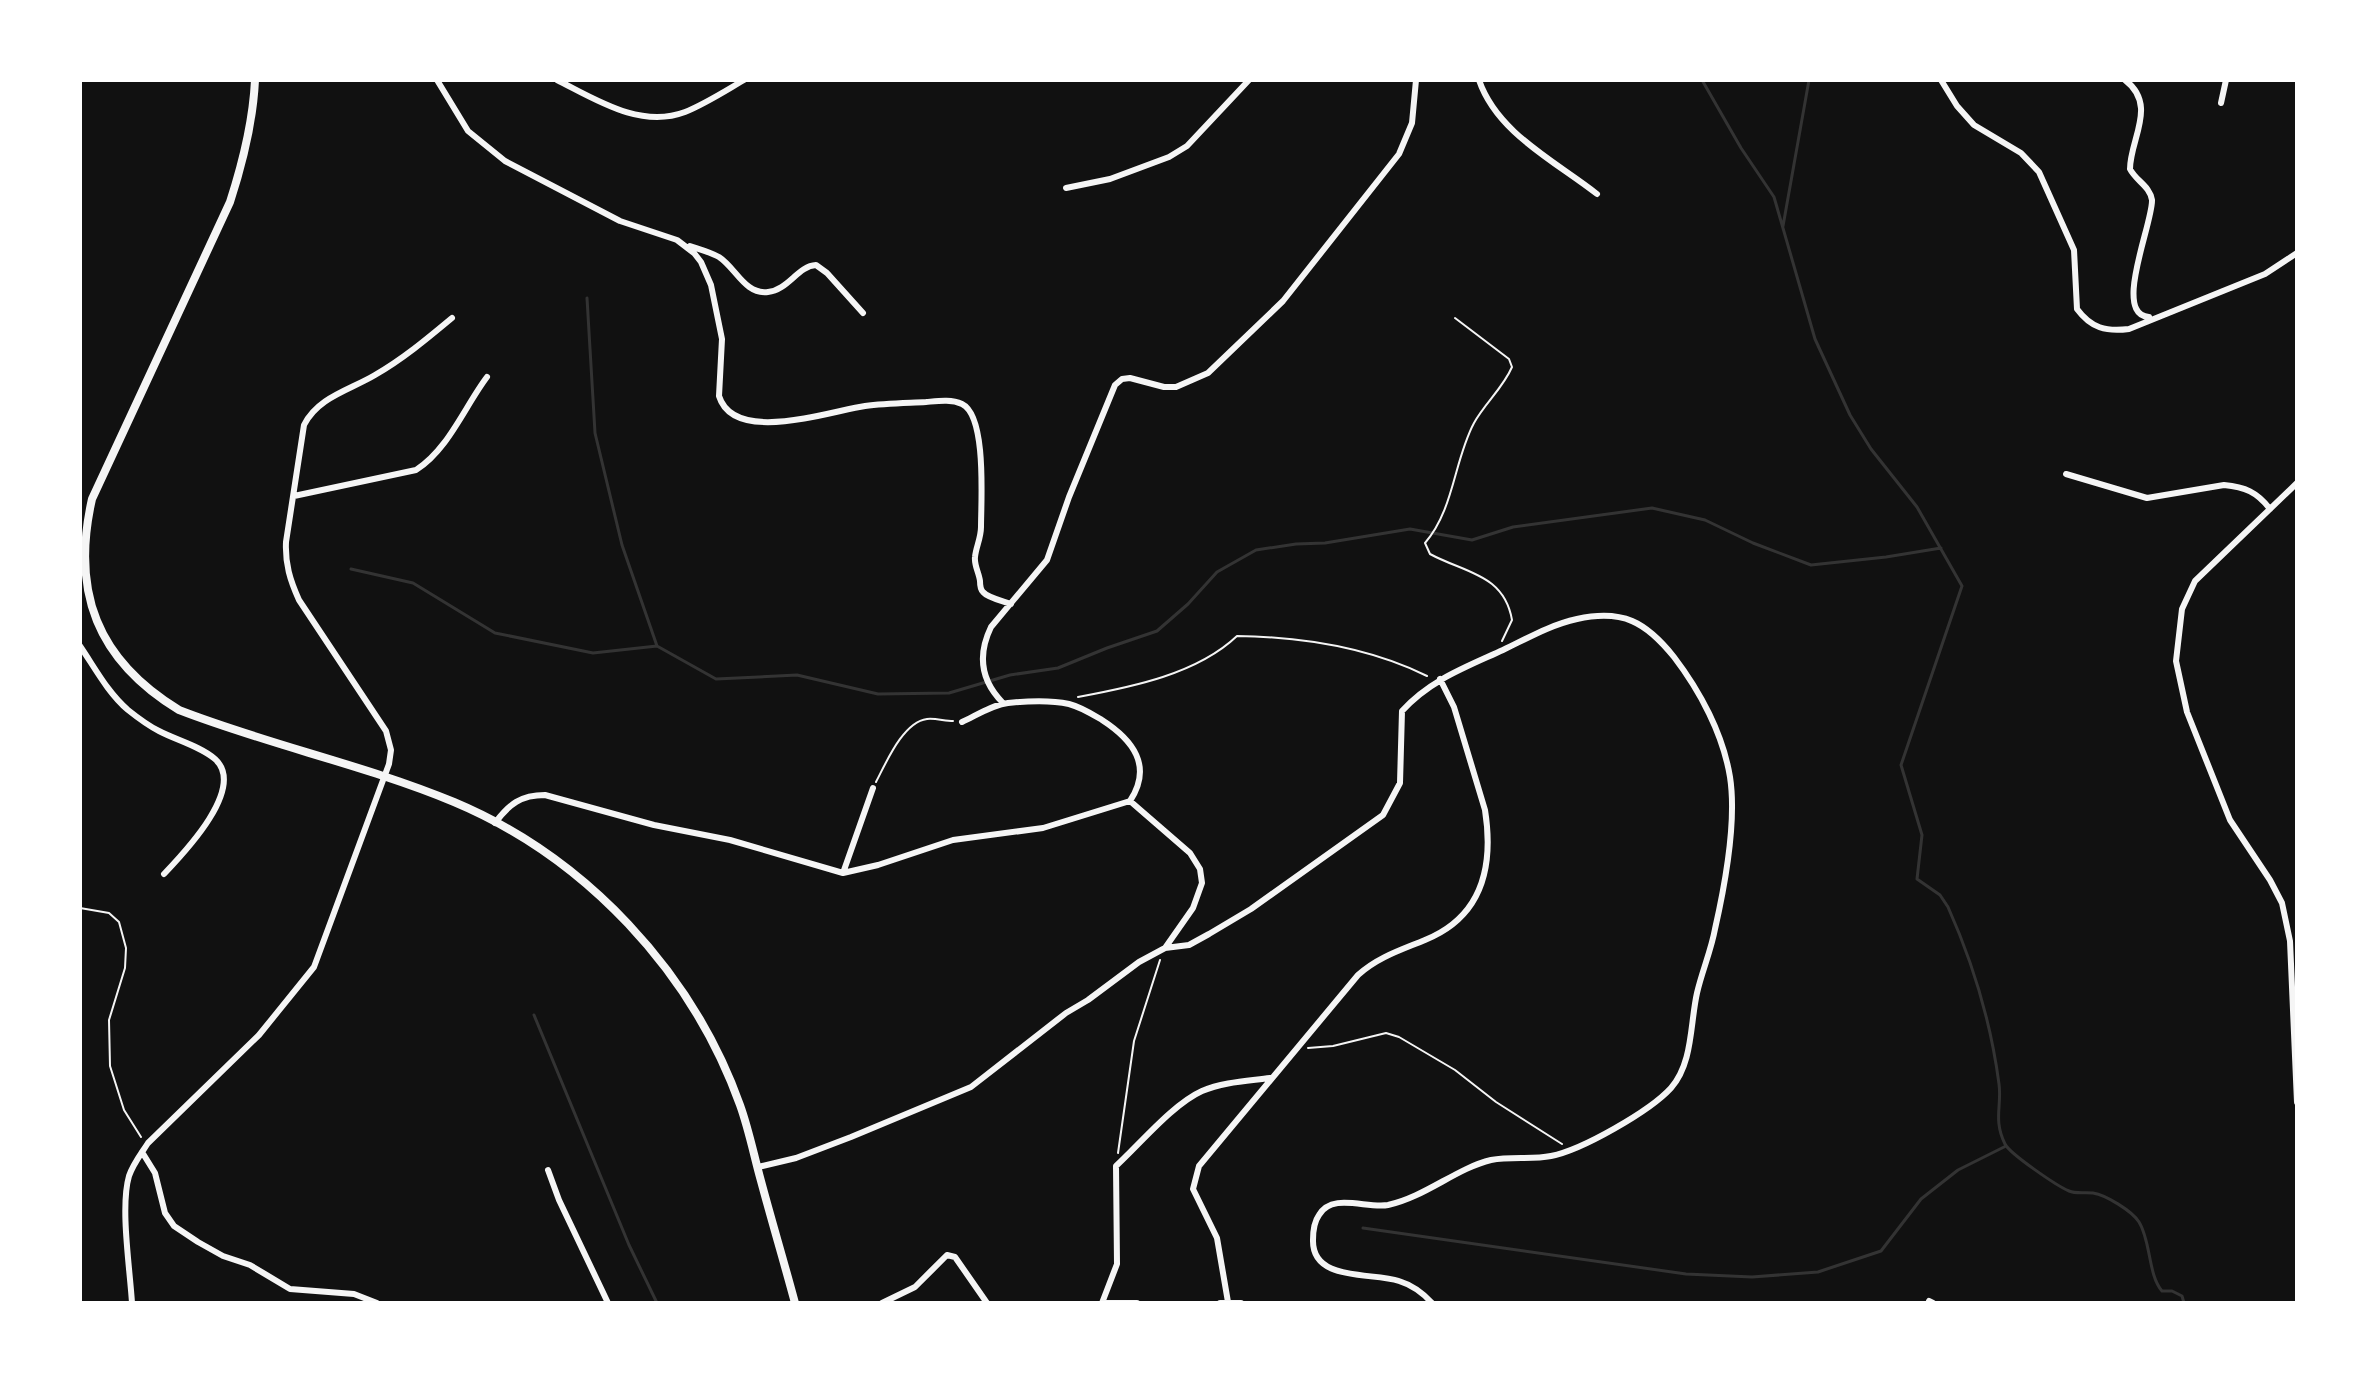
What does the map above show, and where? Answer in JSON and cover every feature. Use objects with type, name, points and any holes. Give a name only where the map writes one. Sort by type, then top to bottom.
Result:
[{"type":"street","points":[[255,80],[244,161],[230,202],[92,499],[82,546],[83,564],[99,628],[133,676],[156,696],[179,710],[456,803],[533,845],[609,904],[678,983],[700,1019],[740,1105],[795,1303]]},
{"type":"street","points":[[437,80],[468,131],[505,161],[620,221],[666,235],[722,259],[745,284],[759,292],[776,291],[809,266],[816,265],[863,313]]},
{"type":"street","points":[[557,80],[617,110],[649,117],[683,113],[744,80]]},
{"type":"street","points":[[1066,188],[1110,179],[1169,157],[1187,146],[1249,80]]},
{"type":"street","points":[[1003,703],[982,672],[986,637],[1047,560],[1115,385],[1122,379],[1130,378],[1164,387],[1189,382],[1208,373],[1272,312],[1399,154],[1412,123],[1416,80]]},
{"type":"street","points":[[1479,80],[1483,93],[1511,131],[1597,194]]},
{"type":"street","points":[[1941,80],[1957,106],[1974,125],[2021,153],[2039,172],[2074,250],[2077,265],[2075,303],[2081,315],[2094,326],[2115,331],[2129,329],[2265,274],[2297,253]]},
{"type":"street","points":[[2125,80],[2138,94],[2140,110],[2140,125],[2130,169],[2149,190],[2152,203],[2136,272],[2133,300],[2137,311],[2143,316],[2153,317]]},
{"type":"street","points":[[2221,103],[2226,80]]},
{"type":"street","points":[[686,245],[701,262],[711,285],[722,339],[719,396],[724,408],[735,416],[770,422],[809,419],[864,406],[899,402],[950,401],[967,407],[975,418],[979,437],[981,528],[975,558],[981,589],[986,595],[1011,604]]},
{"type":"street","points":[[132,1303],[126,1201],[129,1178],[148,1143],[259,1035],[314,967],[384,777],[391,750],[386,731],[299,600],[290,580],[285,560],[286,542],[300,438],[308,417],[329,398],[389,366],[452,318]]},
{"type":"street","points":[[294,496],[401,475],[424,466],[487,377]]},
{"type":"street","points":[[2066,474],[2147,498],[2224,485],[2235,486],[2255,492],[2270,509]]},
{"type":"street","points":[[2297,483],[2195,581],[2186,595],[2178,626],[2176,661],[2187,712],[2230,820],[2282,903],[2290,941],[2297,1102]]},
{"type":"street","points":[[758,1167],[824,1147],[971,1087],[1066,1013],[1139,962],[1165,948],[1189,945],[1251,909],[1383,815],[1400,783],[1402,711],[1440,679],[1546,628],[1572,620],[1601,615],[1636,621],[1657,636],[1691,680],[1712,721],[1730,777],[1731,818],[1715,931],[1702,971],[1682,1074],[1654,1105],[1562,1153],[1491,1160],[1414,1196],[1383,1206],[1338,1204],[1321,1210],[1316,1220],[1313,1243],[1315,1258],[1321,1264],[1336,1270],[1400,1281],[1432,1303]]},
{"type":"street","points":[[80,646],[126,709],[156,730],[212,757],[219,765],[222,788],[217,806],[204,829],[164,874]]},
{"type":"street","points":[[1241,1303],[1224,1302],[1217,1238],[1196,1196],[1193,1182],[1207,1154],[1367,966],[1444,931],[1470,909],[1480,889],[1488,828],[1485,810],[1454,707],[1440,679]]},
{"type":"street","points":[[495,823],[516,800],[530,795],[545,795],[654,825],[730,840],[843,873],[953,840],[1043,828],[1130,801],[1136,792],[1139,777],[1134,748],[1115,729],[1071,704],[1003,703],[962,722]]},
{"type":"street","points":[[843,873],[873,788]]},
{"type":"street","points":[[1130,801],[1190,853],[1202,876],[1193,908],[1165,948]]},
{"type":"street","points":[[2291,962],[2297,954]]},
{"type":"street","points":[[1137,1303],[1104,1303],[1117,1264],[1116,1166],[1186,1100],[1219,1086],[1270,1078]]},
{"type":"street","points":[[142,1152],[155,1173],[163,1209],[170,1222],[198,1242],[223,1256],[250,1265],[290,1289],[354,1294],[377,1303]]},
{"type":"street","points":[[548,1170],[608,1303]]},
{"type":"street","points":[[882,1303],[915,1287],[947,1255],[955,1257],[987,1303]]},
{"type":"path","points":[[1455,318],[1509,359],[1512,367],[1505,382],[1472,425],[1442,512],[1425,543],[1430,554],[1463,567],[1499,588],[1505,596],[1512,620],[1502,640],[1503,650]]},
{"type":"path","points":[[1054,702],[1109,691],[1189,668],[1220,653],[1237,636],[1275,637],[1357,652],[1398,661],[1440,679]]},
{"type":"path","points":[[873,788],[895,746],[916,723],[927,719],[962,722]]},
{"type":"path","points":[[80,908],[109,913],[119,922],[123,935],[125,968],[109,1020],[110,1066],[124,1110],[148,1143]]},
{"type":"path","points":[[1116,1166],[1134,1041],[1165,948]]},
{"type":"path","points":[[1297,1050],[1333,1046],[1386,1033],[1399,1037],[1455,1070],[1496,1102],[1561,1142],[1562,1153]]},
{"type":"waterway","points":[[1702,80],[1741,148],[1774,197],[1815,339],[1850,415],[1871,449],[1917,507],[1962,586],[1901,765],[1922,835],[1917,879],[1940,895],[1948,907],[1986,1016],[1999,1084],[2001,1135],[2015,1155],[2055,1183],[2072,1192],[2105,1197],[2131,1213],[2143,1230],[2157,1284],[2162,1291],[2172,1291],[2182,1296],[2184,1303]]},
{"type":"waterway","points":[[1783,226],[1809,80]]},
{"type":"waterway","points":[[587,298],[595,433],[622,545],[657,646],[716,679],[797,675],[878,694],[949,693],[1010,675],[1058,668],[1157,631],[1188,604],[1217,572],[1256,550],[1410,529],[1472,540],[1513,527],[1652,508],[1705,520],[1753,543],[1811,565],[1941,548]]},
{"type":"waterway","points":[[351,569],[413,583],[495,633],[593,653],[657,646]]},
{"type":"waterway","points":[[534,1015],[629,1245],[657,1303]]},
{"type":"waterway","points":[[1363,1228],[1686,1274],[1752,1277],[1818,1272],[1881,1251],[1921,1199],[1958,1170],[2006,1146]]}]
